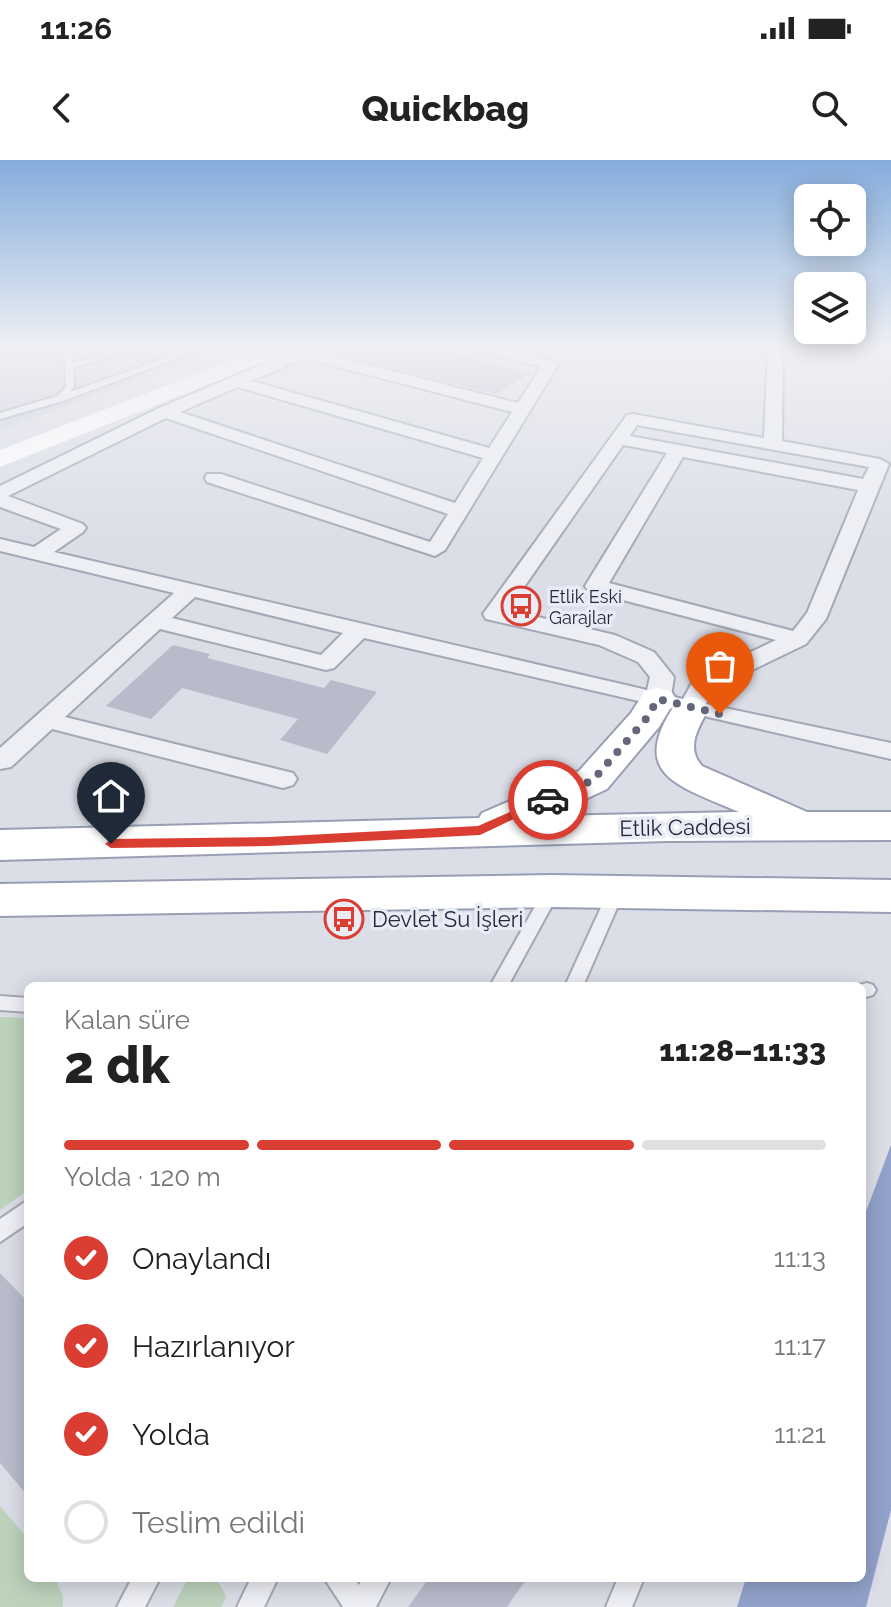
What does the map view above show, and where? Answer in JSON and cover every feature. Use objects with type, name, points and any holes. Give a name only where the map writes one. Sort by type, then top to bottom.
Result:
[{"type":"main road","points":[[0,439],[63,416]]},
{"type":"main road","points":[[0,459],[119,416]]},
{"type":"main road","points":[[480,831],[593,780],[646,719],[675,704],[673,748],[676,763],[696,779],[807,825]]},
{"type":"main road","name":"Etlik Caddesi","points":[[0,845],[269,841],[480,831],[891,826]]},
{"type":"main road","points":[[0,900],[552,891],[891,896]]},
{"type":"street","points":[[0,493],[158,416]]},
{"type":"street","points":[[175,416],[459,511]]},
{"type":"street","points":[[356,416],[493,455]]},
{"type":"street","points":[[214,478],[435,550],[517,416]]},
{"type":"street","points":[[773,445],[774,416]]},
{"type":"street","points":[[633,419],[880,464],[818,614],[798,639],[703,684],[675,704],[662,677],[646,657],[607,640],[494,614],[633,419]]},
{"type":"street","points":[[618,439],[869,486]]},
{"type":"street","points":[[678,450],[596,586],[798,639]]},
{"type":"street","points":[[0,500],[76,528],[38,553]]},
{"type":"street","points":[[0,545],[675,704],[891,751]]},
{"type":"street","points":[[2,761],[191,589]]},
{"type":"street","points":[[155,621],[326,663],[360,628]]},
{"type":"street","points":[[46,720],[283,779]]},
{"type":"lane","points":[[0,425],[22,416]]},
{"type":"lane","points":[[501,982],[552,891]]},
{"type":"lane","points":[[576,982],[616,892]]},
{"type":"lane","points":[[0,1003],[24,1005]]},
{"type":"lane","points":[[0,1232],[24,1213]]},
{"type":"lane","points":[[130,1607],[145,1582]]},
{"type":"lane","points":[[250,1607],[263,1582]]},
{"type":"lane","points":[[340,1582],[361,1607],[376,1582]]},
{"type":"lane","points":[[619,1607],[629,1582]]},
{"type":"shaded area","points":[[0,416],[40,416],[0,430]]},
{"type":"green space","points":[[0,1017],[24,1018],[24,1193],[0,1210]]},
{"type":"green space","points":[[0,1506],[24,1534],[24,1582],[57,1582],[63,1596],[63,1607],[0,1607]]},
{"type":"green space","points":[[216,1582],[226,1597],[221,1607],[173,1607],[185,1584]]},
{"type":"water","points":[[891,1145],[891,1510],[866,1607],[737,1607],[745,1582],[866,1582],[866,1211]]},
{"type":"building","points":[[173,645],[210,654],[207,658],[324,688],[331,680],[377,692],[327,754],[280,740],[298,719],[182,688],[151,719],[106,706]]},
{"type":"building","points":[[0,1273],[24,1298],[24,1491],[0,1463]]},
{"type":"building","points":[[426,1582],[524,1582],[507,1607],[408,1607]]},
{"type":"way so far","points":[[548,800],[593,780],[646,719],[658,699],[720,714]]},
{"type":"place","name":"Etlik Eski Garajlar","points":[[521,606]]},
{"type":"place","name":"Devlet Su İşleri","points":[[344,919]]},
{"type":"route","points":[[111,844],[360,838],[480,831],[548,800]]}]
